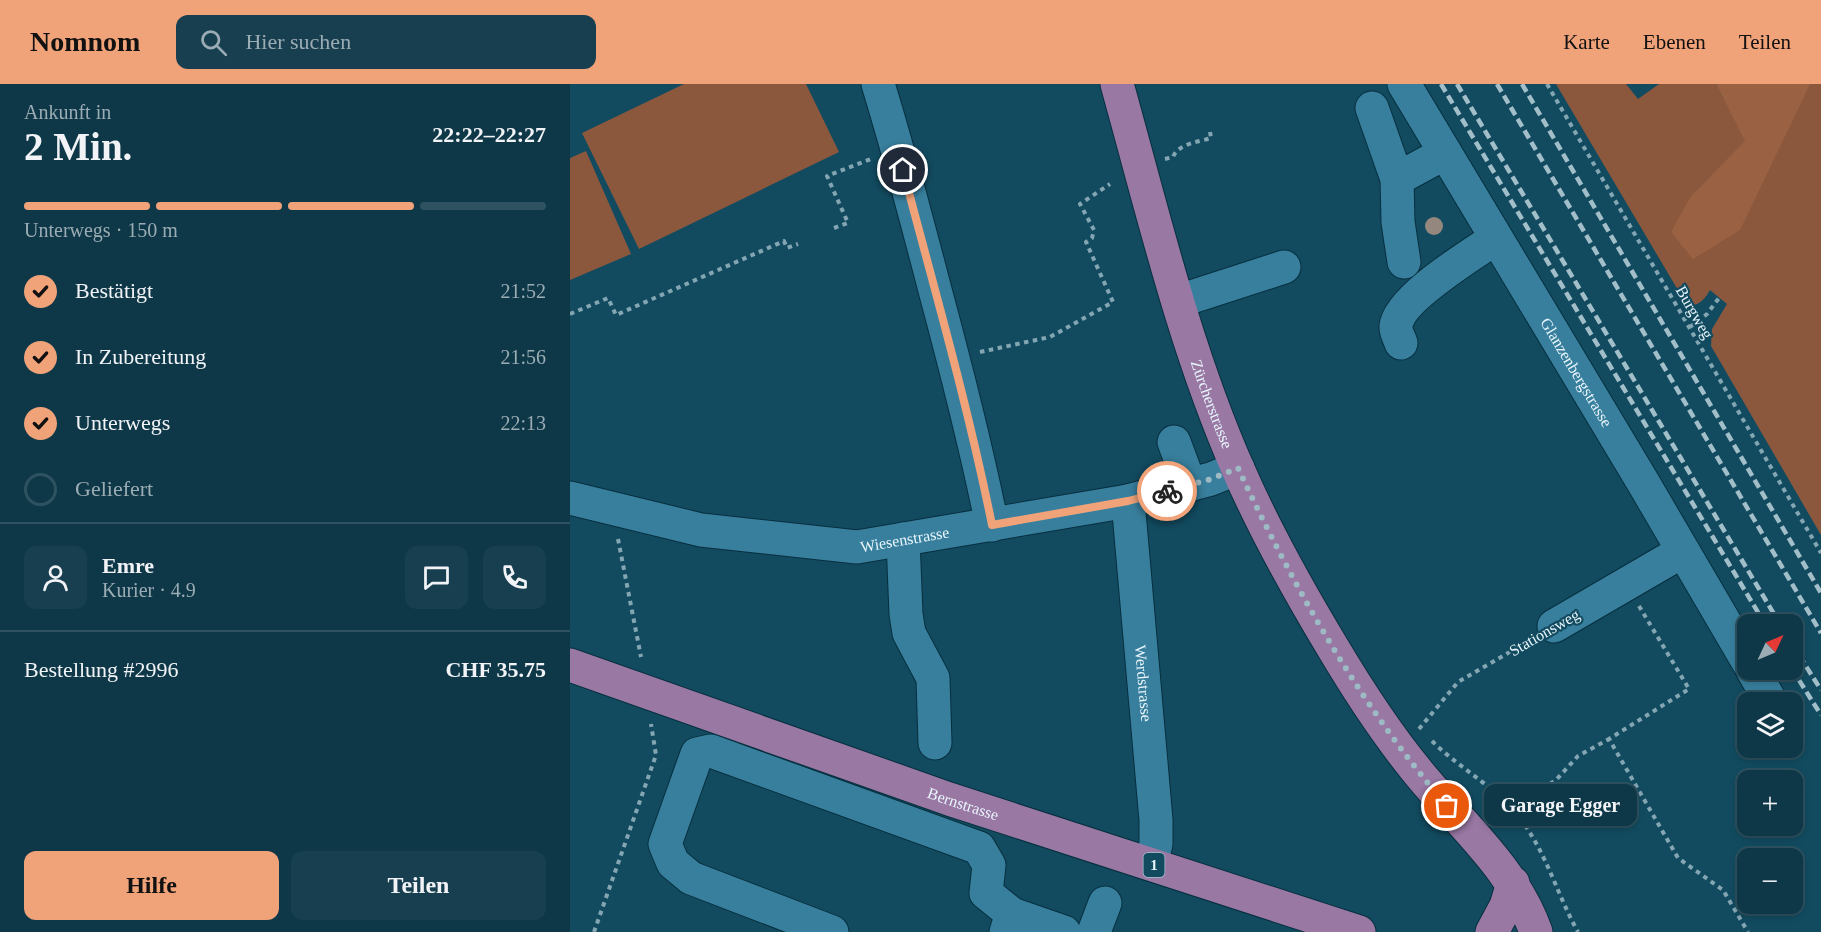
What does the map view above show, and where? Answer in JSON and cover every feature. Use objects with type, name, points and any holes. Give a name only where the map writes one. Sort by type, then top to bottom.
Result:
[{"type":"main road","name":"Zürcherstrasse","points":[[1117,84],[1179,301],[1210,394],[1238,468],[1285,564],[1334,649],[1390,736],[1417,772],[1513,883],[1526,904],[1536,932]]},
{"type":"main road","name":"Bernstrasse","points":[[570,665],[949,799],[1359,932]]},
{"type":"main road","points":[[1492,932],[1506,906],[1513,883]]},
{"type":"street","points":[[878,84],[953,358],[992,525]]},
{"type":"street","name":"Glanzenbergstrasse","points":[[1404,84],[1737,643]]},
{"type":"street","points":[[1372,108],[1397,179],[1398,222],[1404,262]]},
{"type":"street","points":[[1397,179],[1445,153]]},
{"type":"street","points":[[1401,343],[1395,328],[1398,318],[1409,303],[1434,281],[1496,238]]},
{"type":"street","points":[[1179,301],[1284,267]]},
{"type":"street","points":[[1174,442],[1190,485]]},
{"type":"street","name":"Wiesenstrasse","points":[[570,498],[701,530],[856,547],[1128,501],[1211,479],[1238,468]]},
{"type":"street","name":"Werdstrasse","points":[[1128,501],[1156,820],[1156,843],[1150,864]]},
{"type":"street","points":[[903,539],[906,614],[909,633],[933,678],[935,743]]},
{"type":"street","name":"Stationsweg","points":[[1554,626],[1683,551]]},
{"type":"street","points":[[813,929],[691,878],[673,862],[665,844],[697,754],[711,752],[979,848],[988,865],[986,893],[1009,923],[1064,932]]},
{"type":"path","name":"Burgweg","points":[[1547,84],[1821,552]]},
{"type":"path","points":[[1165,159],[1173,157],[1177,150],[1184,146],[1211,138],[1210,132]]},
{"type":"path","points":[[834,228],[848,222],[827,176],[897,149]]},
{"type":"path","points":[[953,358],[1050,337],[1113,302],[1086,242],[1092,238],[1094,230],[1080,204],[1110,184]]},
{"type":"path","points":[[570,314],[608,298],[616,315],[784,241],[787,248],[798,244]]},
{"type":"path","points":[[1690,327],[1707,314],[1719,298]]},
{"type":"path","points":[[620,512],[618,539],[641,657]]},
{"type":"path","points":[[1578,932],[1538,846],[1515,812],[1537,792],[1556,780],[1578,756],[1689,689],[1626,583]]},
{"type":"path","name":"Stationsweg","points":[[1515,812],[1495,791],[1442,751],[1419,729],[1458,682],[1554,626]]},
{"type":"path","points":[[594,932],[656,755],[651,724]]},
{"type":"path","points":[[1609,739],[1678,858],[1723,890],[1748,932]]},
{"type":"shaded area","points":[[684,84],[806,84],[839,152],[639,249],[582,133]]},
{"type":"shaded area","points":[[1556,84],[1626,84],[1638,99],[1659,84],[1716,84],[1746,141],[1691,196],[1809,84],[1821,84],[1821,535],[1711,346],[1712,329],[1727,304],[1710,290],[1703,300],[1696,304],[1685,302]]},
{"type":"shaded area","points":[[1716,84],[1810,84],[1740,230],[1693,259],[1671,232],[1691,196],[1745,141]]},
{"type":"shaded area","points":[[586,151],[631,254],[570,280],[570,158]]},
{"type":"railway","points":[[1441,84],[1759,614]]},
{"type":"railway","points":[[1457,84],[1774,614]]},
{"type":"railway","points":[[1497,84],[1821,633]]},
{"type":"railway","points":[[1522,84],[1821,593]]},
{"type":"railway","points":[[1803,661],[1821,690]]},
{"type":"railway","points":[[1799,680],[1821,715]]},
{"type":"way so far","points":[[1167,491],[1211,479],[1238,468],[1279,554],[1334,649],[1396,744],[1447,806]]},
{"type":"place","name":"Garage Egger","points":[[1447,806]]},
{"type":"route","points":[[903,170],[953,358],[992,525],[1128,501],[1167,491]]}]
